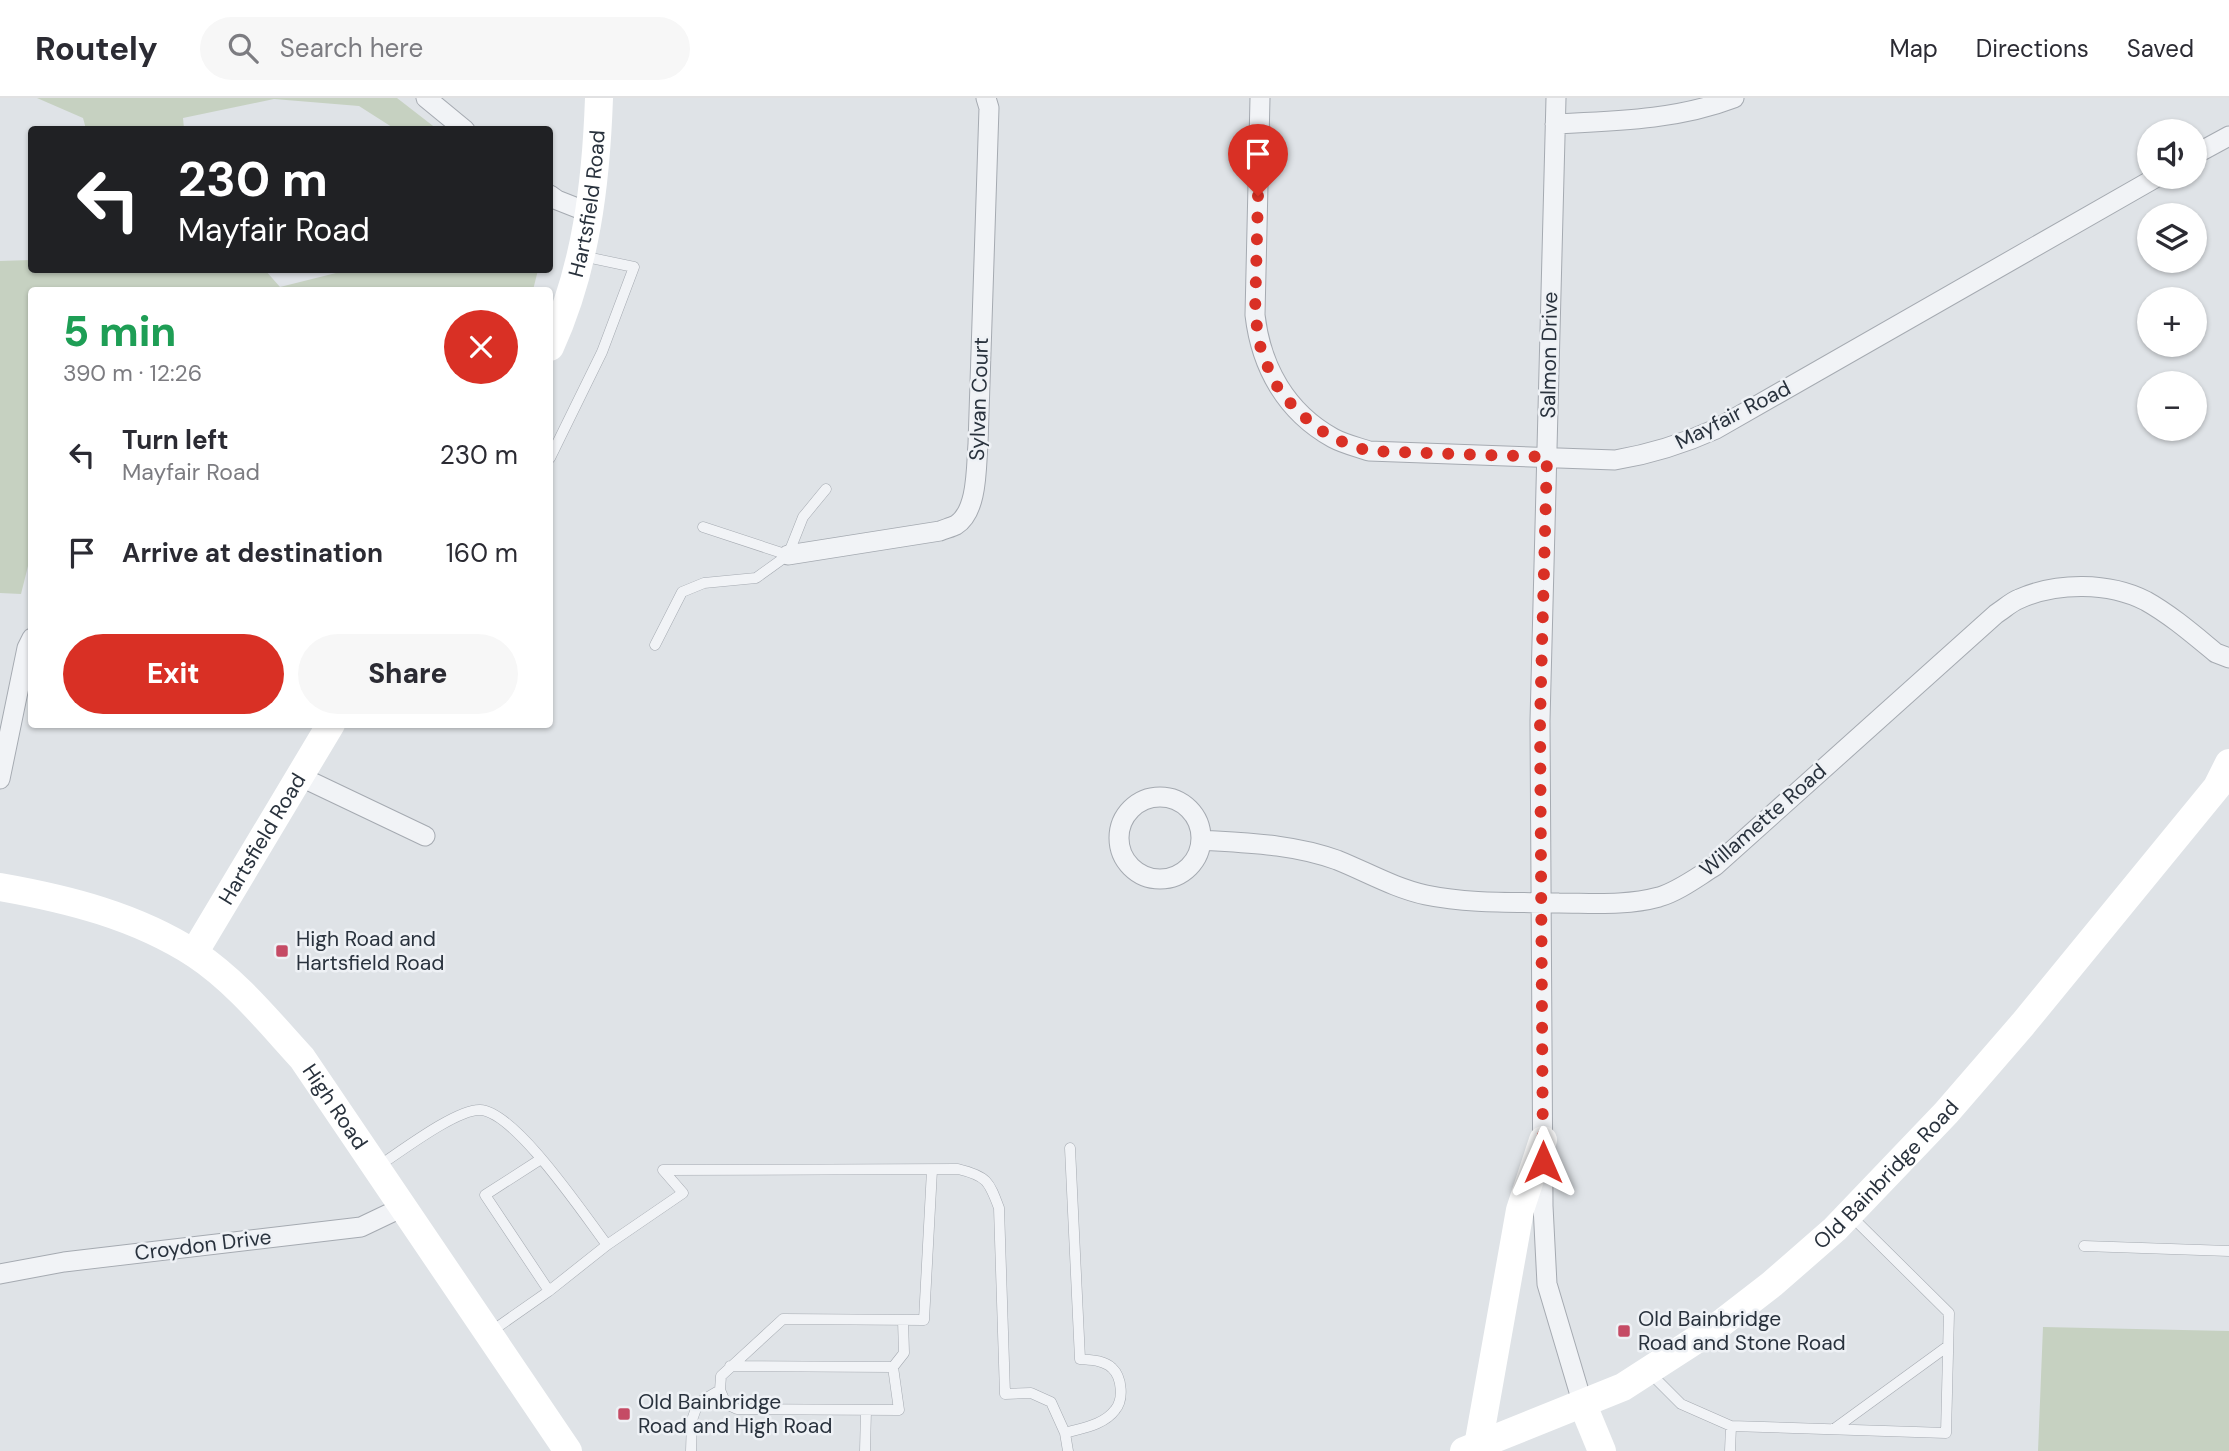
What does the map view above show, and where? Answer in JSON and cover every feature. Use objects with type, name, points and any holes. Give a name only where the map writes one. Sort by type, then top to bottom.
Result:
[{"type":"street","points":[[426,98],[460,126]]},
{"type":"street","name":"Hartsfield Road","points":[[553,340],[572,293],[590,213],[597,160],[598,98]]},
{"type":"street","name":"Sylvan Court","points":[[789,555],[940,531],[957,524],[968,512],[974,492],[978,444],[989,108],[986,98]]},
{"type":"street","name":"Mayfair Road","points":[[1260,98],[1255,315],[1261,350],[1279,390],[1314,426],[1335,439],[1368,451],[1615,460],[1646,455],[1686,443],[1728,422],[2137,188]]},
{"type":"street","name":"Salmon Drive","points":[[1556,98],[1540,721],[1543,1206],[1547,1284],[1583,1405]]},
{"type":"street","points":[[1555,124],[1643,120],[1689,112],[1734,98]]},
{"type":"street","points":[[2207,148],[2229,136]]},
{"type":"street","points":[[553,198],[590,213]]},
{"type":"street","name":"Willamette Road","points":[[1201,840],[1273,844],[1307,850],[1339,861],[1393,886],[1426,895],[1464,900],[1627,903],[1660,897],[1684,886],[1715,866],[1996,614],[2018,599],[2066,587],[2120,591],[2146,601],[2222,655],[2229,671]]},
{"type":"street","points":[[0,779],[28,646]]},
{"type":"street","name":"Hartsfield Road","points":[[194,953],[329,728]]},
{"type":"street","points":[[299,776],[425,836]]},
{"type":"street","name":"Old Bainbridge Road","points":[[1471,1448],[1583,1405],[1623,1387],[1649,1371],[1719,1325],[1761,1292],[1849,1214],[1896,1167],[1989,1063],[2225,776]]},
{"type":"street","points":[[1160,796],[1177,799],[1189,807],[1198,819],[1202,832],[1201,840],[1195,861],[1184,872],[1171,878],[1157,879],[1145,877],[1133,869],[1124,858],[1119,844],[1119,830],[1124,817],[1133,806],[1145,798],[1160,796]]},
{"type":"street","name":"High Road","points":[[0,887],[60,898],[112,913],[194,953],[254,1005],[302,1058],[568,1451]]},
{"type":"street","points":[[1471,1448],[1520,1210],[1543,1140]]},
{"type":"street","name":"Croydon Drive","points":[[0,1274],[115,1255],[361,1227],[403,1207]]},
{"type":"street","points":[[1583,1405],[1602,1451]]},
{"type":"lane","points":[[553,452],[602,352],[634,267],[581,256]]},
{"type":"lane","points":[[655,645],[682,592],[704,583],[756,578],[789,555],[803,517],[826,489]]},
{"type":"lane","points":[[703,527],[789,555]]},
{"type":"lane","points":[[377,1167],[460,1114],[481,1110],[500,1116],[541,1159],[607,1245]]},
{"type":"lane","points":[[1065,1433],[1100,1422],[1116,1410],[1121,1398],[1120,1382],[1112,1368],[1097,1360],[1080,1359],[1070,1148]]},
{"type":"lane","points":[[541,1159],[485,1195],[550,1292]]},
{"type":"lane","points":[[489,1333],[550,1292],[607,1245],[683,1193],[663,1170],[958,1169],[976,1173],[990,1184],[999,1208],[1005,1394],[1031,1393],[1051,1402],[1065,1433],[1068,1451]]},
{"type":"lane","points":[[903,1320],[904,1353],[893,1367],[899,1410],[737,1409],[726,1404],[720,1391],[722,1376],[730,1366],[783,1319],[924,1320],[932,1170]]},
{"type":"lane","points":[[1649,1371],[1681,1404],[1731,1426],[1946,1433],[1949,1313],[1849,1214]]},
{"type":"lane","points":[[2084,1246],[2229,1251]]},
{"type":"lane","points":[[1834,1429],[1948,1346]]},
{"type":"lane","points":[[730,1366],[893,1367]]},
{"type":"lane","points":[[691,1451],[692,1420],[698,1403],[720,1391]]},
{"type":"lane","points":[[865,1451],[866,1410]]},
{"type":"lane","points":[[1730,1451],[1731,1426]]},
{"type":"green space","points":[[37,98],[397,98],[433,126],[390,126],[359,106],[274,99],[183,118],[184,126],[85,126],[83,118]]},
{"type":"green space","points":[[28,260],[28,273],[268,273],[280,287],[28,287],[28,566],[21,594],[0,593],[0,261]]},
{"type":"green space","points":[[336,273],[537,273],[534,287],[280,287]]},
{"type":"green space","points":[[2043,1327],[2229,1331],[2229,1451],[2038,1451]]},
{"type":"place","name":"High Road and Hartsfield Road","points":[[282,951]]},
{"type":"place","name":"Old Bainbridge Road and Stone Road","points":[[1624,1331]]},
{"type":"place","name":"Old Bainbridge Road and High Road","points":[[624,1414]]},
{"type":"route","points":[[1258,196],[1255,315],[1261,350],[1279,390],[1314,426],[1335,439],[1368,451],[1547,457],[1540,721],[1543,1162]]}]
